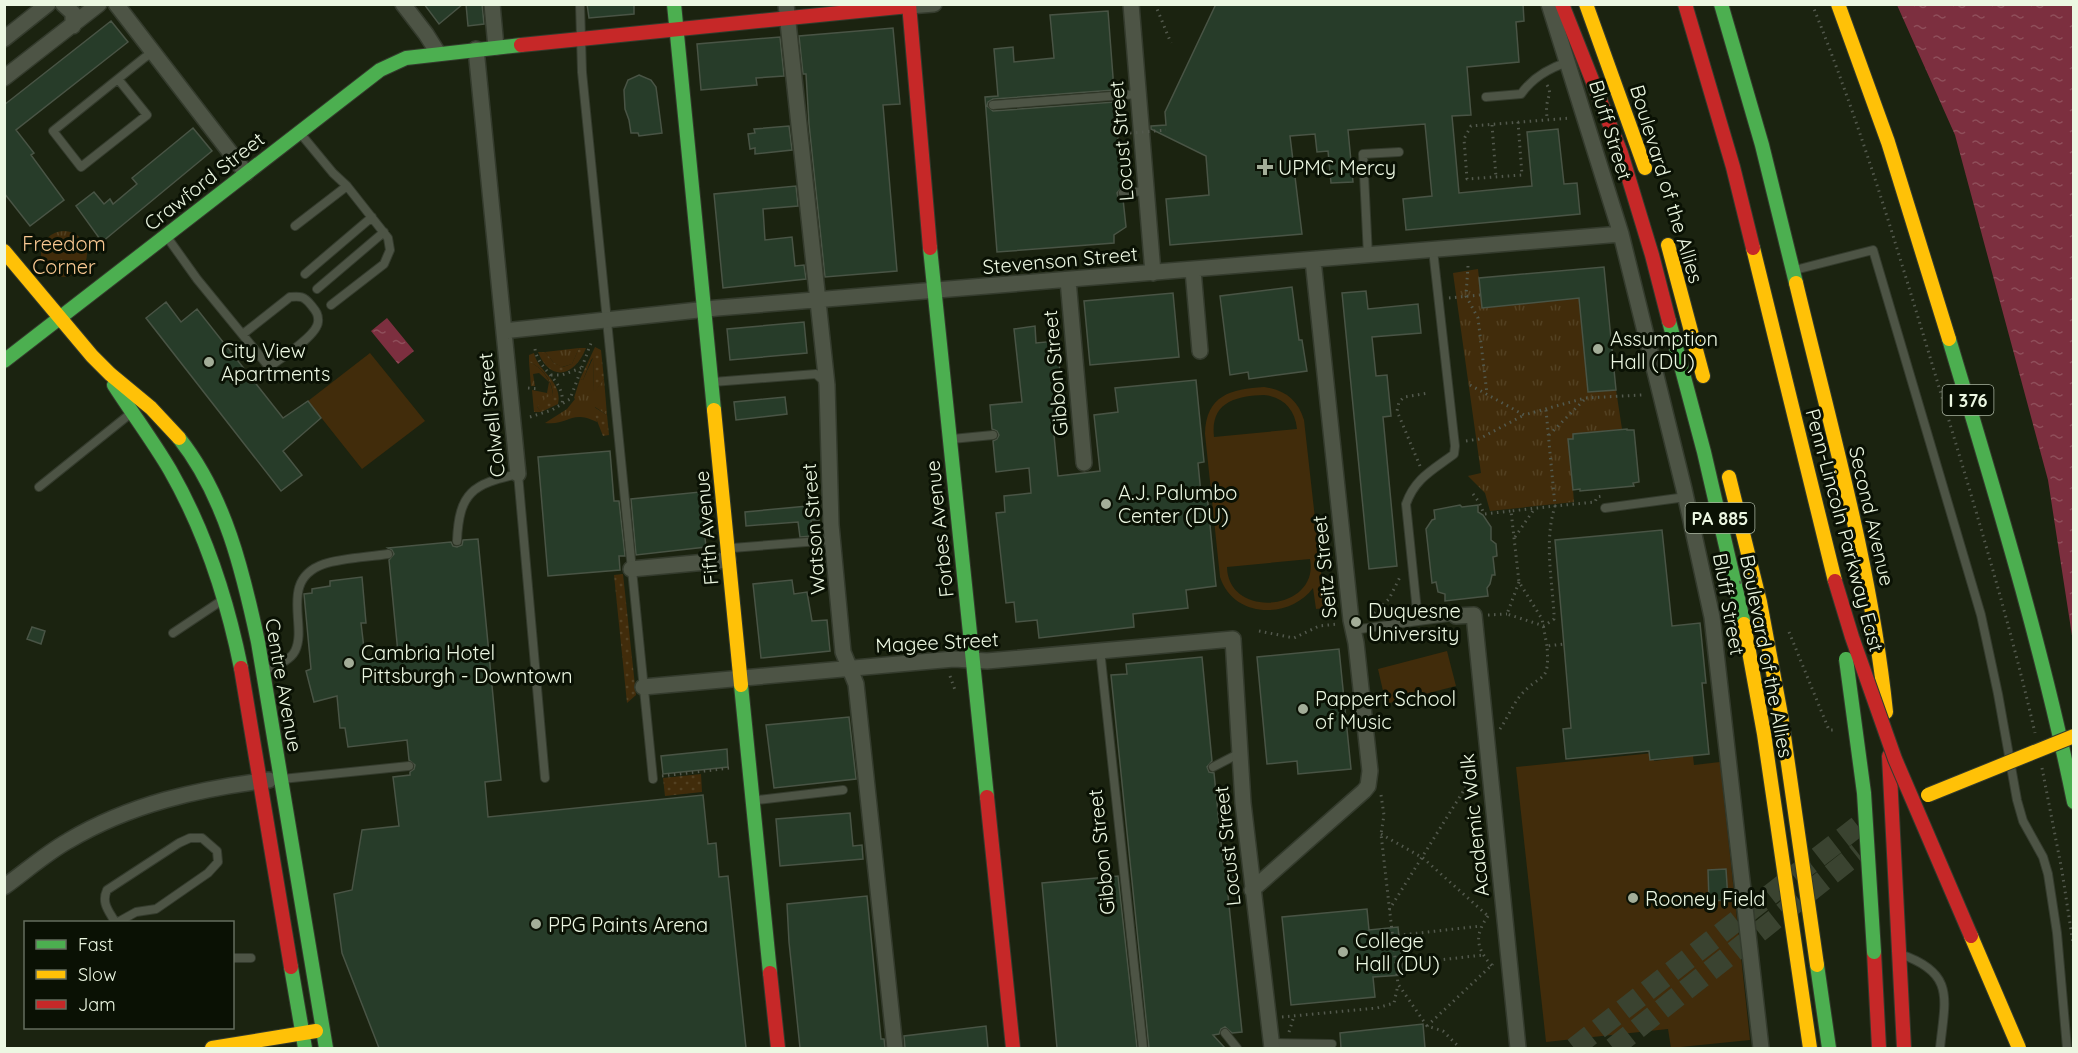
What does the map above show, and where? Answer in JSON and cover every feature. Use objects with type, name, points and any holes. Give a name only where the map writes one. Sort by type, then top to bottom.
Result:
[{"type":"main road","name":"Fifth Avenue","points":[[674,4],[778,1048]]},
{"type":"main road","name":"Boulevard of the Allies","points":[[1562,4],[1621,153],[1652,255],[1704,452],[1740,605],[1764,734],[1810,1048]]},
{"type":"main road","name":"Boulevard of the Allies","points":[[1586,4],[1622,98],[1648,176]]},
{"type":"main road","name":"Penn-Lincoln Parkway East","points":[[1685,4],[1730,156],[1835,580],[1855,648],[1895,759],[2019,1048]]},
{"type":"main road","name":"Second Avenue","points":[[1721,4],[1751,103],[1871,599],[1883,682],[1893,814],[1904,1048]]},
{"type":"main road","name":"I 376","points":[[1838,4],[1902,181],[2003,515],[2041,655],[2073,802]]},
{"type":"main road","name":"Crawford Street","points":[[4,361],[299,131],[380,70],[406,58],[677,30],[787,11],[909,5]]},
{"type":"main road","name":"Forbes Avenue","points":[[909,5],[934,292],[1013,1048]]},
{"type":"main road","name":"Boulevard of the Allies","points":[[1663,229],[1707,391]]},
{"type":"main road","name":"Centre Avenue","points":[[4,251],[59,319],[106,371],[164,421],[195,460],[220,512],[238,562],[252,613],[326,1048]]},
{"type":"main road","name":"Centre Avenue","points":[[106,371],[131,413],[170,470],[192,513],[225,598],[241,666],[305,1048]]},
{"type":"main road","name":"Boulevard of the Allies","points":[[1727,468],[1760,602],[1781,715],[1829,1048]]},
{"type":"main road","points":[[1835,580],[1864,793],[1879,1048]]},
{"type":"main road","points":[[1858,826],[1893,814],[1928,795],[2073,736]]},
{"type":"main road","points":[[1858,853],[1893,814]]},
{"type":"main road","points":[[212,1048],[322,1030]]},
{"type":"street","points":[[4,39],[48,4]]},
{"type":"street","points":[[63,4],[73,13],[72,26]]},
{"type":"street","points":[[74,4],[78,6],[83,4]]},
{"type":"street","points":[[4,78],[99,4]]},
{"type":"street","points":[[116,4],[246,173]]},
{"type":"street","points":[[403,4],[438,53]]},
{"type":"street","points":[[492,4],[496,47]]},
{"type":"street","points":[[909,5],[934,4]]},
{"type":"street","name":"Locust Street","points":[[1131,4],[1153,273]]},
{"type":"street","name":"Bluff Street","points":[[1549,4],[1621,234],[1686,497],[1712,617],[1761,1048]]},
{"type":"street","name":"Watson Street","points":[[787,11],[827,385],[832,540],[843,652],[856,684],[895,1048]]},
{"type":"street","name":"Colwell Street","points":[[476,49],[518,474]]},
{"type":"street","name":"Stevenson Street","points":[[504,331],[704,309],[934,292],[1621,234]]},
{"type":"street","name":"Seitz Street","points":[[1252,890],[1368,786],[1370,771],[1313,260]]},
{"type":"street","points":[[1193,270],[1200,351]]},
{"type":"street","name":"Gibbon Street","points":[[1068,280],[1084,463]]},
{"type":"street","points":[[632,569],[728,554]]},
{"type":"street","name":"Academic Walk","points":[[1456,616],[1473,615],[1518,1048]]},
{"type":"street","name":"Locust Street","points":[[1233,639],[1252,890],[1270,1047]]},
{"type":"street","name":"Magee Street","points":[[644,687],[954,659],[987,661],[1233,639]]},
{"type":"street","points":[[4,887],[67,841],[113,817],[151,802],[190,792],[280,779]]},
{"type":"lane","points":[[580,4],[582,72],[653,779]]},
{"type":"lane","points":[[118,79],[147,115],[81,167],[53,131],[118,79],[153,51]]},
{"type":"lane","points":[[1486,97],[1521,94],[1535,78],[1555,66],[1568,62]]},
{"type":"lane","points":[[993,105],[1139,94]]},
{"type":"lane","points":[[299,131],[388,238],[390,250],[384,264],[332,305]]},
{"type":"lane","points":[[1368,256],[1364,154],[1399,152]]},
{"type":"lane","points":[[295,226],[346,186]]},
{"type":"lane","points":[[1123,193],[1146,191]]},
{"type":"lane","points":[[305,274],[372,217]]},
{"type":"lane","points":[[317,288],[384,232]]},
{"type":"lane","points":[[166,236],[190,270],[269,367],[315,332],[319,323],[318,313],[307,299],[299,296],[290,297],[243,334]]},
{"type":"lane","points":[[1418,621],[1406,504],[1417,482],[1454,454],[1455,446],[1433,250]]},
{"type":"lane","points":[[1793,270],[1873,250],[1981,615],[2023,822],[2043,857],[2048,874],[2057,933],[2067,1048]]},
{"type":"lane","points":[[711,382],[816,374],[827,385]]},
{"type":"lane","points":[[39,487],[131,413]]},
{"type":"lane","points":[[949,439],[993,435]]},
{"type":"lane","points":[[457,541],[460,511],[471,492],[485,482],[518,474]]},
{"type":"lane","name":"Colwell Street","points":[[518,474],[545,778]]},
{"type":"lane","points":[[1605,508],[1686,497]]},
{"type":"lane","points":[[728,554],[832,540]]},
{"type":"lane","points":[[263,671],[284,662],[296,650],[299,587],[311,571],[325,564],[388,554]]},
{"type":"lane","points":[[216,570],[238,562]]},
{"type":"lane","points":[[173,633],[225,598]]},
{"type":"lane","points":[[230,618],[252,613]]},
{"type":"lane","points":[[1353,630],[1456,616]]},
{"type":"lane","name":"Gibbon Street","points":[[1100,651],[1143,1048]]},
{"type":"lane","points":[[1213,767],[1240,753]]},
{"type":"lane","points":[[280,779],[409,766]]},
{"type":"lane","points":[[752,801],[843,790]]},
{"type":"lane","points":[[116,921],[105,905],[104,898],[107,890],[190,838],[202,838],[217,851],[218,862],[208,873],[156,909],[136,912],[119,921]]},
{"type":"lane","points":[[1899,953],[1923,962],[1931,968],[1942,985],[1944,1004],[1940,1048]]},
{"type":"lane","points":[[234,958],[250,958]]},
{"type":"lane","points":[[1225,1033],[1237,1048]]},
{"type":"lane","points":[[1270,1047],[1332,1044]]},
{"type":"path","points":[[1155,4],[1171,43]]},
{"type":"path","points":[[1812,4],[1852,108],[1882,200],[1980,522],[2037,743]]},
{"type":"path","points":[[1535,78],[1548,85],[1550,90],[1550,97],[1546,103],[1547,120]]},
{"type":"path","points":[[1518,123],[1522,175],[1467,179],[1464,139],[1471,126],[1573,118]]},
{"type":"path","points":[[1492,124],[1496,177]]},
{"type":"path","points":[[1118,134],[1166,130]]},
{"type":"path","points":[[1468,266],[1466,296],[1478,318],[1487,394]]},
{"type":"path","points":[[1438,299],[1480,295]]},
{"type":"path","points":[[530,417],[562,405],[572,394],[591,344]]},
{"type":"path","points":[[536,349],[537,358],[560,387],[562,405]]},
{"type":"path","points":[[551,375],[562,375],[582,368]]},
{"type":"path","points":[[1470,385],[1524,415]]},
{"type":"path","points":[[528,388],[540,389]]},
{"type":"path","points":[[1422,470],[1398,411],[1399,402],[1404,397],[1428,393]]},
{"type":"path","points":[[1464,441],[1479,439],[1524,415],[1585,398],[1642,395]]},
{"type":"path","points":[[1549,435],[1585,398]]},
{"type":"path","points":[[1544,626],[1554,619],[1549,546],[1550,522],[1555,506],[1546,410]]},
{"type":"path","points":[[1473,494],[1484,514],[1555,506]]},
{"type":"path","points":[[1514,538],[1535,508]]},
{"type":"path","points":[[1389,910],[1520,697],[1546,673],[1548,666],[1544,626],[1519,582],[1511,511]]},
{"type":"path","points":[[1374,613],[1389,599],[1403,570]]},
{"type":"path","points":[[1716,588],[1762,577]]},
{"type":"path","points":[[1519,582],[1507,614],[1544,626]]},
{"type":"path","points":[[1259,631],[1294,638],[1319,626],[1337,624]]},
{"type":"path","points":[[1788,630],[1829,730],[1834,730]]},
{"type":"path","points":[[1547,646],[1564,644]]},
{"type":"path","points":[[2042,766],[2062,871],[2073,950]]},
{"type":"path","points":[[667,775],[732,768]]},
{"type":"path","points":[[1280,1017],[1377,1008],[1394,1003],[1398,984],[1381,834],[1384,815],[1381,793],[1377,790]]},
{"type":"path","points":[[1381,834],[1423,858],[1506,932]]},
{"type":"path","points":[[1488,916],[1481,926],[1478,942],[1483,955],[1492,966]]},
{"type":"path","points":[[1392,936],[1481,926]]},
{"type":"path","points":[[1426,1026],[1492,966],[1508,948]]},
{"type":"path","points":[[1396,965],[1483,955]]},
{"type":"path","points":[[1398,984],[1426,1026],[1443,1031],[1460,1048]]},
{"type":"path","points":[[1289,1032],[1294,1016]]},
{"type":"green space","name":"Freedom Corner","points":[[64,231],[80,238],[87,254],[80,270],[64,277],[48,270],[41,254],[48,238]]},
{"type":"green space","points":[[1478,269],[1482,307],[1579,298],[1588,392],[1616,390],[1622,429],[1573,434],[1573,439],[1569,439],[1574,502],[1490,511],[1485,493],[1468,476],[1481,473],[1453,273]]},
{"type":"green space","points":[[595,347],[601,350],[604,379],[594,393],[593,358],[583,380],[580,379]]},
{"type":"green space","points":[[579,348],[572,364],[562,367],[554,363],[545,352]]},
{"type":"green space","points":[[579,348],[586,348],[582,357],[570,370],[563,372],[550,369],[538,352],[545,352],[554,363],[563,367],[572,364]]},
{"type":"green space","points":[[370,353],[425,421],[362,469],[308,401]]},
{"type":"green space","points":[[534,353],[540,366],[554,383],[559,396],[558,404],[541,412],[537,407],[545,398],[553,395],[553,390],[546,375],[529,362],[529,355]]},
{"type":"green space","points":[[593,358],[594,392],[604,379],[607,415],[595,407],[597,422],[588,418],[575,417],[545,423],[567,409],[575,399],[580,379],[583,380]]},
{"type":"green space","points":[[529,362],[542,371],[549,382],[539,373],[533,374],[535,386],[531,386]]},
{"type":"green space","points":[[549,382],[553,395],[537,407],[541,412],[534,412],[532,390],[547,393]]},
{"type":"green space","points":[[1264,387],[1290,397],[1304,420],[1325,608],[1316,609],[1313,588],[1290,606],[1262,610],[1249,607],[1237,601],[1227,591],[1220,577],[1205,434],[1206,421],[1215,403],[1231,392]],"holes":[[[1264,395],[1277,398],[1287,405],[1294,416],[1297,429],[1214,437],[1216,416],[1227,403],[1244,397]],[[1310,559],[1309,576],[1301,590],[1288,598],[1273,602],[1256,601],[1242,595],[1231,584],[1227,567]]]},
{"type":"green space","points":[[594,407],[607,415],[609,435],[603,436]]},
{"type":"green space","points":[[623,574],[636,695],[627,703],[614,575]]},
{"type":"green space","points":[[1447,651],[1456,686],[1386,704],[1378,669]]},
{"type":"green space","name":"Rooney Field","points":[[1653,753],[1654,761],[1693,756],[1694,765],[1720,762],[1750,1040],[1671,1048],[1668,1029],[1546,1042],[1516,767]]},
{"type":"green space","points":[[701,774],[702,792],[665,796],[663,778]]},
{"type":"water","points":[[1897,5],[2073,5],[2073,642],[2048,480],[1955,135]]},
{"type":"water","points":[[387,318],[414,351],[398,364],[371,331]]},
{"type":"building","points":[[424,4],[463,4],[439,24]]},
{"type":"building","points":[[466,4],[482,4],[484,24],[468,26]]},
{"type":"building","points":[[587,4],[634,4],[634,14],[589,18]]},
{"type":"building","points":[[1216,4],[1523,4],[1524,21],[1516,22],[1519,62],[1467,67],[1471,115],[1452,116],[1459,193],[1532,186],[1527,132],[1558,129],[1564,184],[1577,183],[1580,214],[1406,230],[1403,199],[1432,196],[1425,124],[1348,130],[1353,182],[1331,183],[1328,151],[1317,152],[1315,134],[1290,136],[1302,234],[1170,245],[1166,199],[1209,195],[1206,156],[1151,129],[1151,126],[1166,125],[1165,112]]},
{"type":"building","points":[[1108,11],[1114,90],[993,99],[988,102],[987,106],[993,111],[1115,102],[1122,187],[1117,193],[1118,197],[1123,199],[1126,227],[1114,235],[1114,243],[997,252],[985,97],[998,96],[994,49],[1013,47],[1014,62],[1054,58],[1050,15]]},
{"type":"building","points":[[111,21],[128,42],[16,130],[34,153],[31,155],[64,200],[30,226],[4,193],[4,105]]},
{"type":"building","points":[[893,28],[900,104],[883,105],[897,271],[825,277],[806,74],[803,74],[799,36]]},
{"type":"building","points":[[780,37],[784,76],[756,78],[757,85],[701,90],[697,44]]},
{"type":"building","points":[[639,75],[651,80],[656,87],[662,133],[639,136],[638,133],[631,133],[625,109],[624,90],[628,80]]},
{"type":"building","points":[[789,126],[792,150],[755,154],[755,148],[750,149],[748,134],[755,133],[754,129]]},
{"type":"building","points":[[193,128],[212,151],[102,242],[76,206],[94,192],[104,204],[110,199],[113,204],[137,184],[132,178]]},
{"type":"building","points":[[796,186],[798,206],[763,209],[765,240],[792,237],[795,266],[804,265],[806,279],[723,288],[714,194]]},
{"type":"building","name":"Assumption Hall (DU)","points":[[1604,267],[1616,390],[1588,392],[1579,298],[1482,308],[1479,278]]},
{"type":"building","points":[[1292,287],[1299,340],[1302,340],[1307,371],[1249,379],[1248,372],[1230,375],[1220,296]]},
{"type":"building","points":[[1366,291],[1368,309],[1418,304],[1421,333],[1372,337],[1376,376],[1387,375],[1391,416],[1383,417],[1397,566],[1369,569],[1342,293]]},
{"type":"building","points":[[1173,293],[1179,357],[1090,365],[1084,301]]},
{"type":"building","name":"City View Apartments","points":[[166,302],[181,322],[197,309],[283,418],[308,401],[321,418],[283,451],[302,475],[281,491],[146,318]]},
{"type":"building","points":[[804,322],[807,353],[730,360],[727,329]]},
{"type":"building","name":"A.J. Palumbo Center (DU)","points":[[1035,326],[1036,343],[1057,341],[1064,414],[1052,415],[1058,476],[1100,471],[1094,415],[1118,412],[1115,388],[1196,380],[1204,462],[1198,463],[1201,494],[1207,494],[1216,586],[1186,590],[1188,608],[1133,614],[1134,627],[1039,638],[1037,620],[1016,622],[1014,602],[1006,603],[996,513],[1005,512],[1004,496],[1031,493],[1029,468],[996,472],[993,441],[999,435],[992,429],[990,405],[1022,402],[1014,329]]},
{"type":"building","points":[[785,397],[787,414],[736,420],[734,402]]},
{"type":"building","points":[[1634,430],[1639,482],[1633,483],[1634,486],[1573,490],[1568,439],[1573,439],[1573,434]]},
{"type":"building","points":[[610,451],[614,501],[619,501],[625,556],[619,556],[620,570],[548,576],[538,457]]},
{"type":"building","points":[[700,492],[706,547],[636,555],[631,499]]},
{"type":"building","points":[[818,505],[819,520],[811,520],[812,536],[800,537],[798,522],[746,526],[745,512]]},
{"type":"building","points":[[1460,505],[1462,507],[1478,505],[1478,512],[1483,515],[1491,527],[1491,540],[1496,544],[1497,556],[1493,557],[1495,575],[1492,575],[1487,588],[1488,596],[1445,601],[1445,594],[1438,592],[1436,582],[1432,583],[1426,529],[1435,519],[1434,510]]},
{"type":"building","points":[[1662,530],[1672,626],[1700,623],[1706,683],[1702,683],[1709,754],[1650,760],[1649,751],[1566,759],[1563,729],[1571,728],[1555,540]]},
{"type":"building","name":"PPG Paints Arena","points":[[478,539],[501,780],[485,782],[488,817],[703,795],[708,844],[716,843],[719,877],[728,876],[746,1048],[379,1048],[342,953],[334,894],[352,890],[362,830],[399,826],[393,777],[410,775],[415,765],[409,760],[407,740],[348,747],[345,728],[340,728],[337,696],[314,702],[306,671],[311,669],[304,594],[312,593],[312,589],[330,586],[330,581],[362,577],[366,623],[361,623],[365,657],[398,653],[389,560],[394,554],[388,548],[451,542],[457,547],[462,545],[463,540]]},
{"type":"building","points":[[792,580],[794,594],[807,592],[812,621],[827,620],[830,651],[761,658],[753,584]]},
{"type":"building","points":[[32,627],[45,631],[41,644],[27,639]]},
{"type":"building","name":"Pappert School of Music","points":[[1339,649],[1351,769],[1298,774],[1297,761],[1267,764],[1257,657]]},
{"type":"building","points":[[1202,657],[1212,761],[1207,767],[1209,772],[1214,773],[1223,862],[1229,861],[1229,864],[1233,863],[1234,868],[1237,868],[1240,893],[1228,895],[1242,1032],[1232,1033],[1225,1027],[1219,1034],[1213,1035],[1225,1048],[1149,1048],[1111,675],[1127,674],[1126,664]]},
{"type":"building","points":[[849,717],[856,779],[774,788],[766,725]]},
{"type":"building","points":[[727,749],[728,767],[663,774],[661,756]]},
{"type":"building","points":[[850,813],[853,846],[862,845],[863,859],[780,866],[776,819]]},
{"type":"building","points":[[1726,869],[1728,900],[1709,901],[1708,870]]},
{"type":"building","points":[[1118,876],[1137,1048],[1057,1048],[1042,883]]},
{"type":"building","points":[[867,896],[881,1039],[884,1039],[885,1048],[800,1048],[787,904]]},
{"type":"building","name":"College Hall (DU)","points":[[1367,909],[1369,930],[1398,927],[1403,975],[1373,977],[1375,997],[1291,1005],[1282,917]]},
{"type":"building","points":[[1423,1024],[1425,1048],[1341,1048],[1340,1033]]},
{"type":"building","points":[[986,1026],[988,1048],[905,1048],[904,1036]]},
{"type":"tunnel","points":[[1574,1048],[1858,826]]},
{"type":"tunnel","points":[[1613,1048],[1858,853]]},
{"type":"traffic: fast","points":[[674,4],[714,410]]},
{"type":"traffic: fast","points":[[1721,4],[1762,145],[1796,283]]},
{"type":"traffic: fast","points":[[4,361],[380,70],[406,58],[521,45]]},
{"type":"traffic: fast","points":[[930,248],[987,797]]},
{"type":"traffic: fast","points":[[1669,321],[1704,452],[1744,624]]},
{"type":"traffic: fast","points":[[1949,339],[2033,627],[2074,802]]},
{"type":"traffic: fast","points":[[114,385],[163,459],[194,517],[222,591],[241,668]]},
{"type":"traffic: fast","points":[[179,438],[209,484],[230,536],[246,589],[258,642],[326,1048]]},
{"type":"traffic: fast","points":[[1846,659],[1864,793],[1874,952]]},
{"type":"traffic: fast","points":[[741,685],[770,973]]},
{"type":"traffic: fast","points":[[1817,965],[1829,1048]]},
{"type":"traffic: fast","points":[[291,967],[305,1048]]},
{"type":"traffic: slow","points":[[1586,4],[1645,168]]},
{"type":"traffic: slow","points":[[1838,4],[1888,142],[1949,339]]},
{"type":"traffic: slow","points":[[1668,245],[1703,376]]},
{"type":"traffic: slow","points":[[1753,248],[1835,581]]},
{"type":"traffic: slow","points":[[4,251],[92,356],[151,408],[179,438]]},
{"type":"traffic: slow","points":[[1796,283],[1860,550],[1879,657],[1886,712]]},
{"type":"traffic: slow","points":[[714,410],[741,685]]},
{"type":"traffic: slow","points":[[1729,477],[1760,602],[1781,715],[1817,965]]},
{"type":"traffic: slow","points":[[1744,624],[1764,734],[1810,1048]]},
{"type":"traffic: slow","points":[[1928,795],[2074,736]]},
{"type":"traffic: slow","points":[[1971,936],[2019,1048]]},
{"type":"traffic: slow","points":[[212,1048],[316,1031]]},
{"type":"traffic: jam","points":[[909,4],[930,248]]},
{"type":"traffic: jam","points":[[1562,4],[1621,153],[1669,321]]},
{"type":"traffic: jam","points":[[1685,4],[1733,167],[1753,248]]},
{"type":"traffic: jam","points":[[521,45],[909,6]]},
{"type":"traffic: jam","points":[[1835,581],[1895,759],[1971,936]]},
{"type":"traffic: jam","points":[[241,668],[291,967]]},
{"type":"traffic: jam","points":[[1889,756],[1904,1048]]},
{"type":"traffic: jam","points":[[987,797],[1013,1048]]},
{"type":"traffic: jam","points":[[1874,952],[1879,1048]]},
{"type":"traffic: jam","points":[[770,973],[778,1048]]},
{"type":"place","name":"UPMC Mercy","points":[[1265,167]]},
{"type":"place","name":"Assumption Hall (DU)","points":[[1598,349]]},
{"type":"place","name":"City View Apartments","points":[[209,362]]},
{"type":"place","name":"A.J. Palumbo Center (DU)","points":[[1106,504]]},
{"type":"place","name":"Duquesne University","points":[[1356,622]]},
{"type":"place","name":"Cambria Hotel Pittsburgh - Downtown","points":[[349,663]]},
{"type":"place","name":"Pappert School of Music","points":[[1303,709]]},
{"type":"place","name":"Rooney Field","points":[[1633,898]]},
{"type":"place","name":"PPG Paints Arena","points":[[536,924]]},
{"type":"place","name":"College Hall (DU)","points":[[1343,952]]}]
